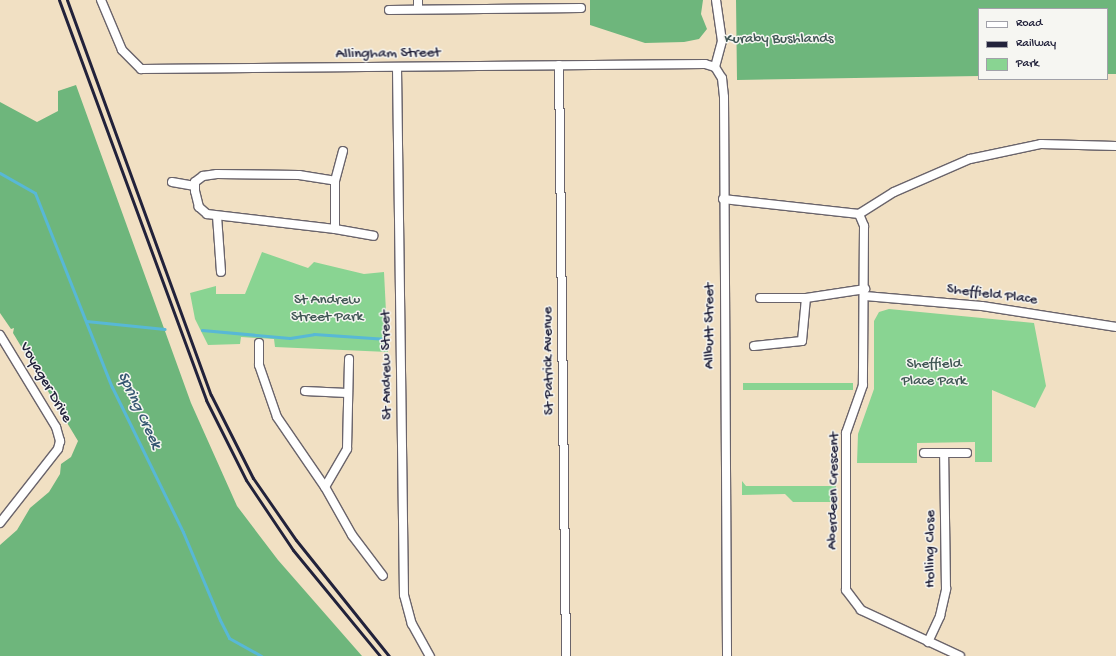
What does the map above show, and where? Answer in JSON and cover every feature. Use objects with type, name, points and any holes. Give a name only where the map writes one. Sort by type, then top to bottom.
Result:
[{"type":"street","name":"Allingham Street","points":[[101,0],[122,50],[141,68],[397,68],[559,65],[716,66]]},
{"type":"street","points":[[418,0],[418,9]]},
{"type":"street","points":[[716,0],[722,41],[716,66]]},
{"type":"street","points":[[390,10],[581,8]]},
{"type":"street","name":"St Patrick Avenue","points":[[559,65],[566,656]]},
{"type":"street","name":"Allbutt Street","points":[[716,66],[722,78],[724,97],[723,199],[727,656]]},
{"type":"street","name":"St Andrew Street","points":[[397,68],[404,595],[412,624],[430,656]]},
{"type":"street","points":[[723,199],[859,214],[894,192],[970,159],[1041,144],[1116,146]]},
{"type":"street","points":[[335,229],[335,181],[343,151]]},
{"type":"street","points":[[335,181],[299,175],[217,174],[203,176],[195,186],[199,207],[207,214],[335,229],[373,236]]},
{"type":"street","points":[[172,182],[195,186]]},
{"type":"street","name":"Aberdeen Crescent","points":[[859,214],[864,226],[865,293],[863,385],[846,433],[846,590],[861,610],[960,656]]},
{"type":"street","points":[[217,216],[221,272]]},
{"type":"street","name":"Sheffield Place","points":[[760,298],[806,298],[865,293],[982,306],[1116,327]]},
{"type":"street","points":[[754,346],[802,341],[806,298]]},
{"type":"street","name":"Voyager Drive","points":[[0,335],[56,426],[60,441],[58,449],[0,523]]},
{"type":"street","points":[[259,343],[259,365],[277,417],[325,487],[352,535],[383,576]]},
{"type":"street","points":[[325,487],[345,456],[349,427],[347,393],[349,359]]},
{"type":"street","points":[[305,391],[347,393]]},
{"type":"street","points":[[924,453],[967,453]]},
{"type":"street","name":"Holling Close","points":[[928,642],[940,616],[946,589],[944,453]]},
{"type":"green space","points":[[590,0],[703,0],[701,14],[707,29],[699,39],[684,42],[645,43],[590,25]]},
{"type":"green space","name":"Kuraby Bushlands","points":[[736,0],[1116,0],[1116,74],[1108,74],[1108,8],[978,8],[978,76],[737,80]]},
{"type":"green space","points":[[76,85],[191,403],[237,506],[278,560],[362,656],[0,656],[0,545],[17,530],[30,508],[49,492],[60,474],[61,464],[71,457],[78,441],[13,333],[14,328],[11,329],[0,313],[0,102],[37,122],[58,111],[58,91]]},
{"type":"green space","name":"St Andrew Street Park","points":[[262,252],[308,268],[314,262],[364,274],[384,272],[388,352],[275,347],[274,339],[241,337],[240,344],[208,345],[195,319],[190,293],[216,286],[216,294],[245,294]]},
{"type":"green space","name":"Sheffield Place Park","points":[[889,309],[1034,323],[1046,386],[1035,408],[992,390],[992,462],[975,462],[975,442],[917,443],[917,463],[857,463],[858,434],[874,389],[874,321],[879,312]]},
{"type":"green space","points":[[743,383],[853,383],[853,390],[743,390]]},
{"type":"green space","points":[[742,481],[746,486],[836,486],[835,502],[793,502],[785,494],[742,495]]},
{"type":"waterway","name":"Spring Creek","points":[[0,173],[35,193],[112,387],[183,532],[220,620],[229,638],[261,656]]},
{"type":"waterway","points":[[86,321],[165,329]]},
{"type":"waterway","points":[[202,330],[290,338],[314,334],[387,339]]},
{"type":"railway","points":[[59,0],[206,400],[246,480],[293,550],[380,656]]},
{"type":"railway","points":[[67,0],[211,395],[253,478],[296,540],[389,656]]}]
